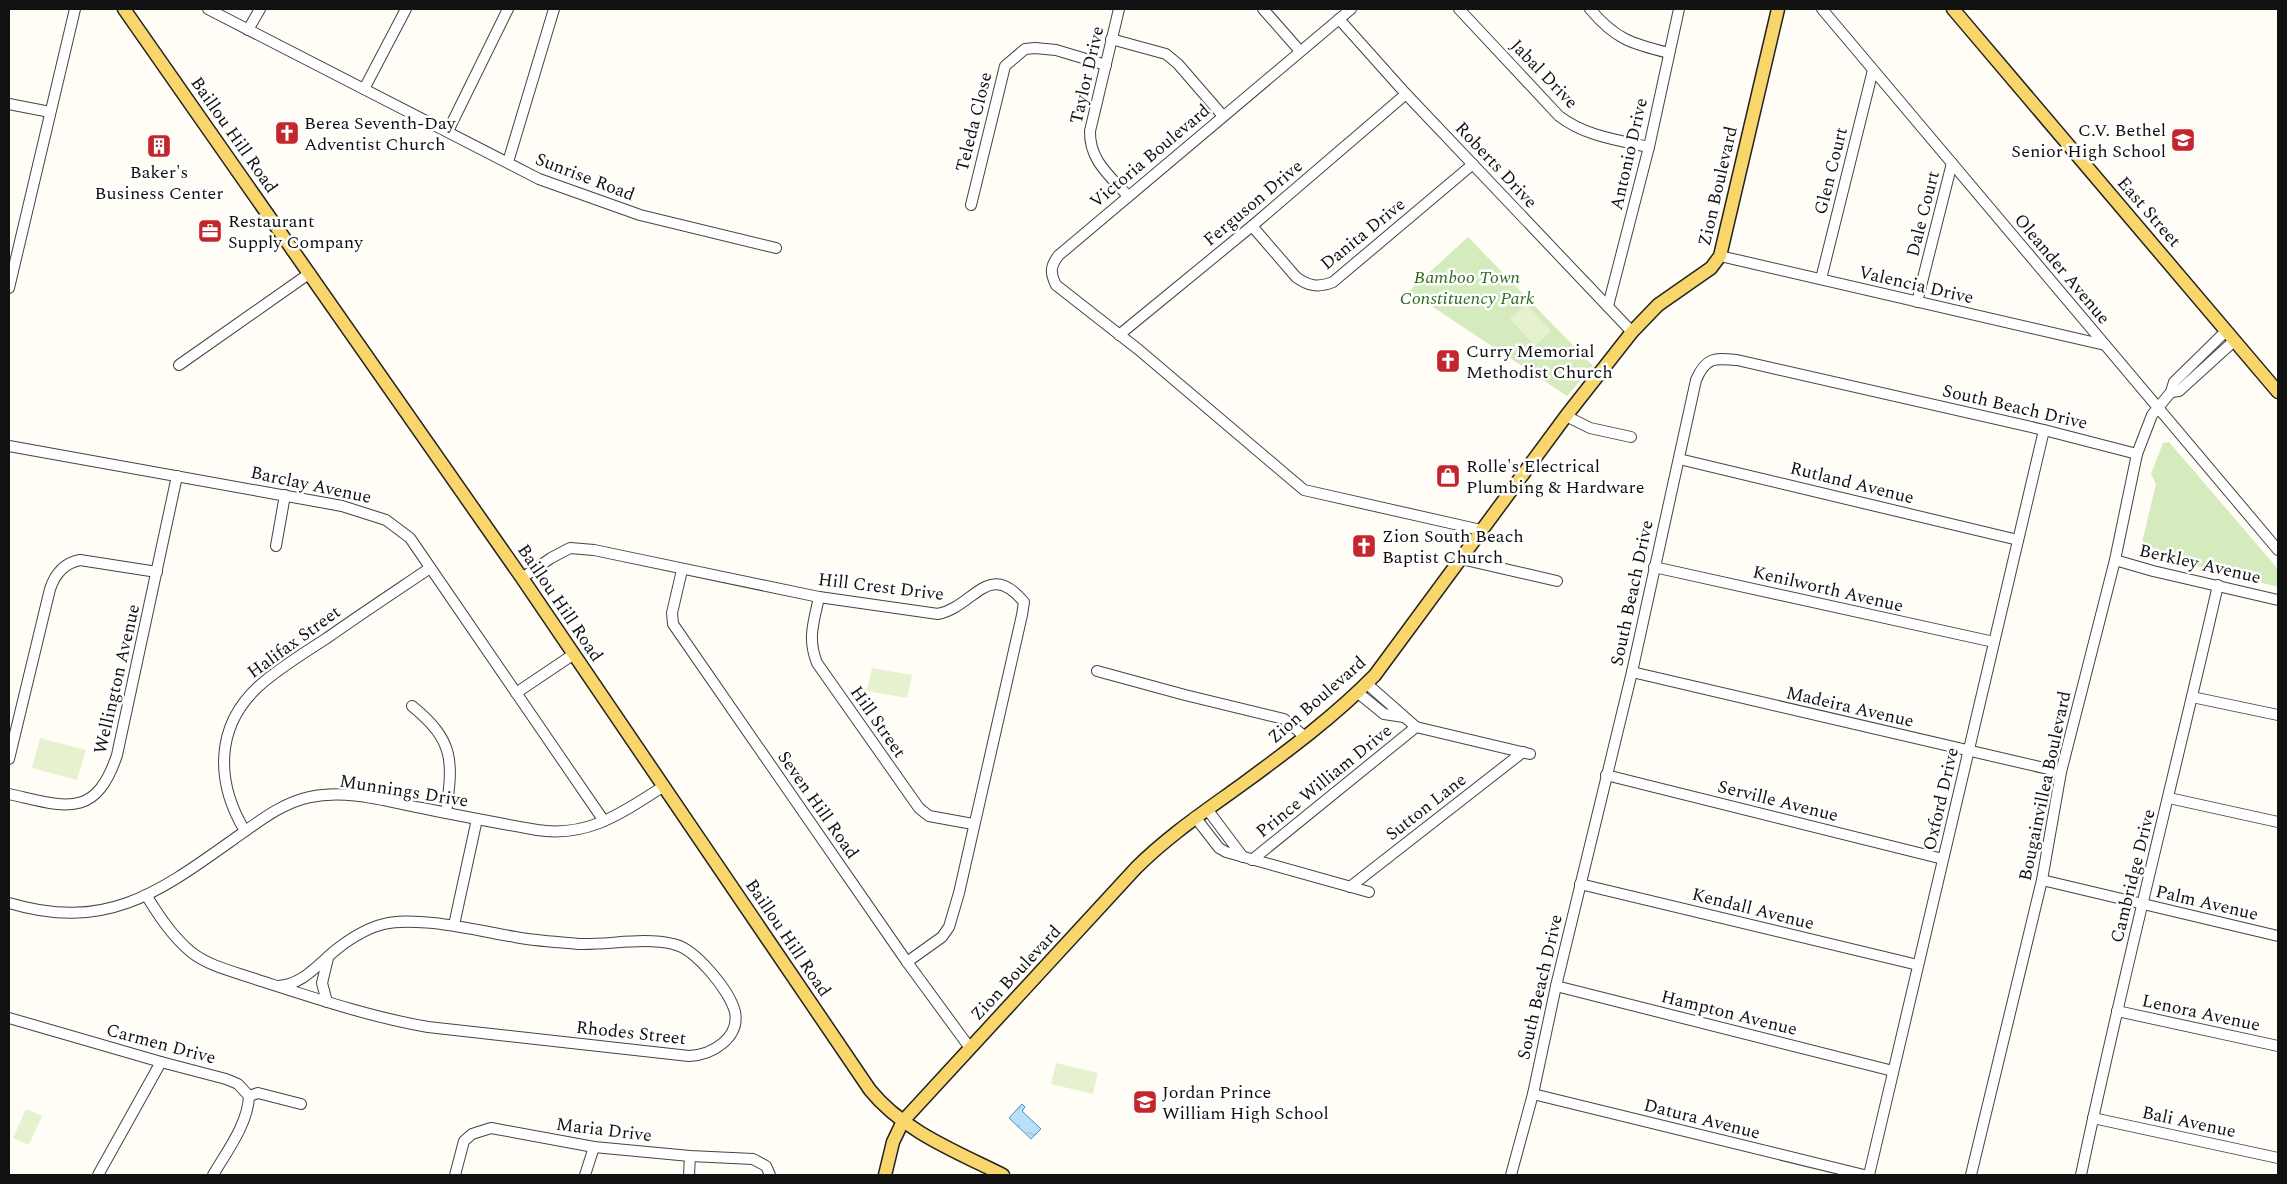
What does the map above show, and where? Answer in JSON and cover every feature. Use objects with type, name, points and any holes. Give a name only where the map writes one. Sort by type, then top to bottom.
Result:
[{"type":"main road","name":"Baillou Hill Road","points":[[124,9],[522,578],[865,1082],[881,1103],[903,1120],[933,1139],[1003,1175]]},
{"type":"main road","name":"Zion Boulevard","points":[[886,1175],[893,1142],[903,1120],[1136,868],[1159,845],[1195,817],[1265,768],[1362,688],[1382,667],[1566,416],[1632,332],[1658,305],[1704,274],[1720,256],[1778,9]]},
{"type":"main road","name":"East Street","points":[[1953,9],[2278,392]]},
{"type":"street","points":[[9,288],[74,9]]},
{"type":"street","name":"Sunrise Road","points":[[208,9],[539,179],[640,215],[776,248]]},
{"type":"street","points":[[248,30],[260,9]]},
{"type":"street","points":[[364,89],[406,9]]},
{"type":"street","points":[[448,131],[508,9]]},
{"type":"street","points":[[508,162],[554,9]]},
{"type":"street","name":"Taylor Drive","points":[[1119,9],[1090,131],[1090,142],[1098,162],[1128,196]]},
{"type":"street","points":[[1263,9],[1300,51]]},
{"type":"street","name":"Victoria Boulevard","points":[[1119,335],[1056,285],[1051,276],[1052,264],[1059,255],[1128,196],[1351,9]]},
{"type":"street","name":"Jabal Drive","points":[[1459,9],[1559,116],[1574,126],[1592,134],[1648,148]]},
{"type":"street","points":[[1590,9],[1619,36],[1632,43],[1669,53]]},
{"type":"street","name":"Antonio Drive","points":[[1608,306],[1648,148],[1679,9]]},
{"type":"street","name":"Oleander Avenue","points":[[1822,9],[2278,550]]},
{"type":"street","name":"Roberts Drive","points":[[1338,19],[1406,94],[1632,332]]},
{"type":"street","points":[[1112,40],[1166,54],[1178,64],[1223,116]]},
{"type":"street","name":"Teleda Close","points":[[971,205],[1005,66],[1025,49],[1035,48],[1056,50],[1106,65]]},
{"type":"street","name":"Glen Court","points":[[1821,279],[1873,70]]},
{"type":"street","name":"Ferguson Drive","points":[[1119,335],[1252,226],[1406,94]]},
{"type":"street","points":[[9,104],[50,112]]},
{"type":"street","name":"Dale Court","points":[[1918,302],[1952,163]]},
{"type":"street","name":"Danita Drive","points":[[1252,226],[1296,277],[1304,283],[1323,286],[1333,282],[1473,164]]},
{"type":"street","name":"Valencia Drive","points":[[1720,256],[2105,345]]},
{"type":"street","points":[[179,365],[310,273]]},
{"type":"street","points":[[2226,331],[2174,382],[2170,392],[2179,391],[2234,341]]},
{"type":"street","points":[[1119,335],[1304,490],[1481,530]]},
{"type":"street","name":"South Beach Drive","points":[[1511,1175],[1533,1094],[1556,986],[1632,672],[1696,380],[1702,367],[1709,361],[1719,359],[1737,360],[2044,430],[2137,454]]},
{"type":"street","name":"Bougainvillea Boulevard","points":[[1971,1175],[2042,880],[2061,772],[2115,560],[2137,454],[2148,422],[2170,392]]},
{"type":"street","points":[[1566,416],[1590,428],[1631,437]]},
{"type":"street","name":"Oxford Drive","points":[[1869,1175],[2044,430]]},
{"type":"street","name":"Barclay Avenue","points":[[9,446],[285,495],[355,509],[386,520],[410,538],[604,822]]},
{"type":"street","name":"Rutland Avenue","points":[[1679,458],[2018,540]]},
{"type":"street","name":"Wellington Avenue","points":[[9,794],[72,806],[95,796],[106,782],[118,756],[178,476]]},
{"type":"street","points":[[276,546],[285,495]]},
{"type":"street","name":"Hill Crest Drive","points":[[522,578],[551,558],[570,548],[594,550],[682,570],[819,597],[938,614],[951,611],[979,588],[1001,583],[1014,590],[1024,602],[1022,615],[973,824],[959,893],[949,927],[942,937],[907,962]]},
{"type":"street","points":[[1461,559],[1557,581]]},
{"type":"street","points":[[9,759],[50,589],[57,573],[68,564],[80,560],[157,572]]},
{"type":"street","name":"Berkley Avenue","points":[[2115,560],[2153,571],[2278,600]]},
{"type":"street","name":"Kenilworth Avenue","points":[[1654,567],[1994,642]]},
{"type":"street","name":"Halifax Street","points":[[245,831],[234,814],[226,786],[223,764],[224,751],[232,723],[246,699],[277,672],[430,568]]},
{"type":"street","name":"Seven Hill Road","points":[[682,570],[672,613],[673,624],[907,962],[970,1048]]},
{"type":"street","name":"Cambridge Drive","points":[[2081,1175],[2117,1011],[2218,585]]},
{"type":"street","name":"Hill Street","points":[[819,597],[810,636],[811,649],[817,663],[919,808],[929,816],[973,824]]},
{"type":"street","points":[[516,693],[574,654]]},
{"type":"street","points":[[1097,671],[1284,719],[1304,736]]},
{"type":"street","name":"Madeira Avenue","points":[[1632,672],[2061,772]]},
{"type":"street","points":[[1362,688],[1405,717],[1416,727]]},
{"type":"street","points":[[2192,697],[2278,715]]},
{"type":"street","points":[[412,706],[433,725],[446,745],[451,775],[446,813]]},
{"type":"street","name":"Sutton Lane","points":[[1350,887],[1526,753],[1416,727]]},
{"type":"street","name":"Prince William Drive","points":[[1248,858],[1416,727]]},
{"type":"street","name":"Serville Avenue","points":[[1606,775],[1943,859]]},
{"type":"street","name":"Munnings Drive","points":[[9,903],[53,912],[85,913],[123,906],[146,896],[177,878],[286,805],[323,795],[366,797],[549,832],[583,830],[604,822],[664,786]]},
{"type":"street","points":[[2169,798],[2278,822]]},
{"type":"street","points":[[1207,809],[1248,858]]},
{"type":"street","points":[[1195,817],[1219,848],[1369,892]]},
{"type":"street","points":[[454,925],[477,819]]},
{"type":"street","name":"Palm Avenue","points":[[2042,880],[2278,936]]},
{"type":"street","name":"Kendall Avenue","points":[[1580,884],[1918,966]]},
{"type":"street","name":"Rhodes Street","points":[[146,896],[166,926],[192,952],[212,964],[278,986],[326,1002],[375,1016],[428,1027],[682,1056],[702,1054],[717,1048],[728,1037],[734,1025],[735,1013],[727,995],[699,959],[682,946],[667,942],[580,944],[537,940],[454,925],[405,921],[386,923],[353,938],[298,981],[278,986]]},
{"type":"street","points":[[326,1002],[322,983],[328,958]]},
{"type":"street","name":"Hampton Avenue","points":[[1556,986],[1893,1071]]},
{"type":"street","name":"Lenora Avenue","points":[[2117,1011],[2278,1046]]},
{"type":"street","name":"Carmen Drive","points":[[9,1018],[226,1079],[238,1084],[250,1096]]},
{"type":"street","points":[[98,1175],[161,1062]]},
{"type":"street","points":[[213,1175],[240,1128],[249,1108],[250,1096],[258,1093],[301,1104]]},
{"type":"street","name":"Datura Avenue","points":[[1533,1094],[1864,1175]]},
{"type":"street","name":"Bali Avenue","points":[[2093,1118],[2278,1158]]},
{"type":"street","name":"Maria Drive","points":[[455,1175],[464,1141],[472,1134],[491,1128],[594,1147],[690,1156],[753,1159],[766,1166],[770,1175]]},
{"type":"street","points":[[585,1175],[594,1147]]},
{"type":"street","points":[[689,1175],[690,1156]]},
{"type":"green space","name":"Bamboo Town Constituency Park","points":[[1468,237],[1593,366],[1567,396],[1409,291]]},
{"type":"green space","points":[[1526,304],[1551,331],[1535,346],[1510,319]]},
{"type":"green space","points":[[2169,442],[2278,569],[2278,587],[2140,551],[2156,484],[2151,474],[2163,443]]},
{"type":"green space","points":[[872,668],[912,675],[907,698],[867,691]]},
{"type":"green space","points":[[40,738],[86,750],[77,780],[32,768]]},
{"type":"green space","points":[[1056,1063],[1098,1073],[1093,1094],[1051,1084]]},
{"type":"green space","points":[[26,1109],[42,1116],[29,1145],[13,1138]]},
{"type":"water","points":[[1022,1104],[1025,1107],[1022,1111],[1041,1129],[1031,1139],[1009,1118]]},
{"type":"place","name":"Berea Seventh-Day Adventist Church","points":[[287,133]]},
{"type":"place","name":"C.V. Bethel Senior High School","points":[[2183,140]]},
{"type":"place","name":"Baker's Business Center","points":[[159,146]]},
{"type":"place","name":"Restaurant Supply Company","points":[[210,231]]},
{"type":"place","name":"Curry Memorial Methodist Church","points":[[1448,361]]},
{"type":"place","name":"Rolle's Electrical Plumbing & Hardware","points":[[1448,476]]},
{"type":"place","name":"Zion South Beach Baptist Church","points":[[1364,546]]},
{"type":"place","name":"Jordan Prince William High School","points":[[1145,1102]]}]
